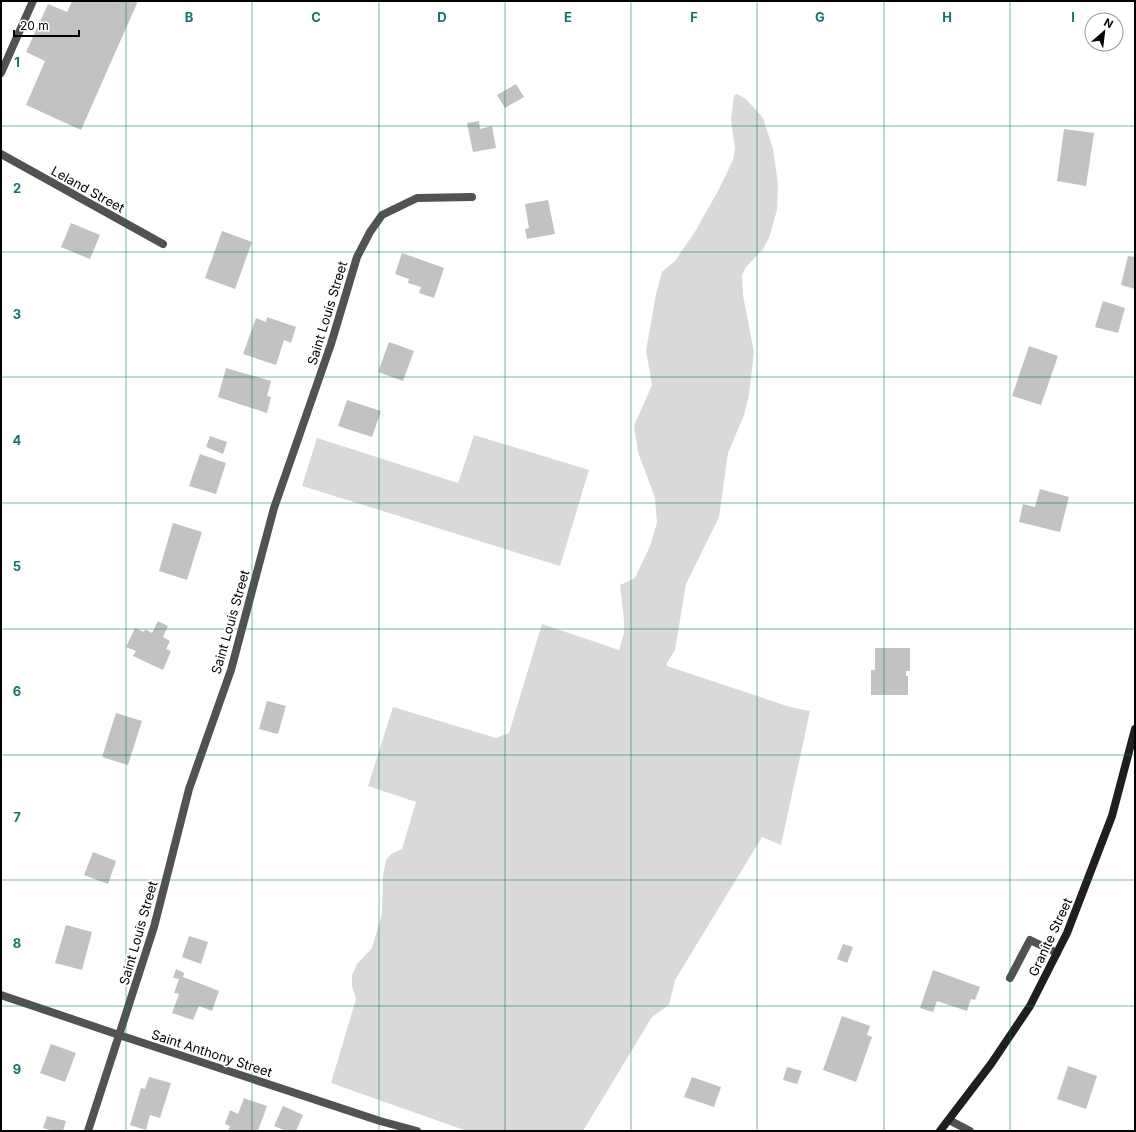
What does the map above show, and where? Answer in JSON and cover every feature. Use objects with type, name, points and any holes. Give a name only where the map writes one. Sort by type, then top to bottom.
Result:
[{"type":"street","points":[[1,73],[33,1]]},
{"type":"street","name":"Leland Street","points":[[1,154],[163,244]]},
{"type":"street","name":"Saint Louis Street","points":[[88,1131],[154,927],[189,788],[230,670],[274,508],[331,344],[356,257],[370,232],[382,216],[417,198],[472,197]]},
{"type":"street","name":"Granite Street","points":[[940,1131],[991,1064],[1030,1006],[1057,953],[1070,926],[1112,816],[1135,729]]},
{"type":"street","points":[[1010,978],[1030,940],[1057,953]]},
{"type":"street","name":"Saint Anthony Street","points":[[1,995],[380,1121],[417,1131]]},
{"type":"street","points":[[949,1120],[970,1131]]},
{"type":"shaded area","points":[[737,94],[746,99],[763,118],[773,149],[778,184],[777,210],[769,238],[763,249],[746,267],[742,275],[743,295],[754,352],[749,395],[744,415],[728,453],[719,517],[686,584],[675,650],[667,663],[667,666],[790,707],[810,711],[781,845],[762,837],[675,980],[669,1005],[652,1017],[583,1131],[467,1131],[331,1083],[356,999],[352,986],[352,975],[357,964],[372,948],[382,914],[383,876],[386,860],[391,854],[402,849],[416,802],[368,786],[393,707],[496,738],[509,733],[542,624],[619,650],[624,633],[620,585],[635,578],[650,546],[657,523],[655,498],[638,452],[634,426],[652,385],[646,351],[656,294],[662,272],[675,261],[696,230],[718,191],[733,160],[735,148],[731,120],[734,96]]},
{"type":"shaded area","points":[[474,435],[589,470],[560,566],[302,486],[317,438],[458,483]]},
{"type":"building","points":[[72,1],[138,1],[81,130],[26,105],[45,61],[26,52],[48,4],[67,12]]},
{"type":"building","points":[[516,84],[524,97],[505,108],[497,95]]},
{"type":"building","points":[[479,121],[480,129],[492,126],[496,148],[473,152],[467,123]]},
{"type":"building","points":[[1064,129],[1094,133],[1086,186],[1057,181]]},
{"type":"building","points":[[548,200],[555,234],[527,239],[525,229],[529,228],[525,204]]},
{"type":"building","points":[[71,223],[100,235],[90,259],[61,247]]},
{"type":"building","points":[[222,231],[252,242],[235,289],[205,278]]},
{"type":"building","points":[[402,253],[444,268],[434,298],[419,293],[421,287],[408,283],[409,279],[395,274]]},
{"type":"building","points":[[1128,256],[1135,257],[1135,289],[1121,285]]},
{"type":"building","points":[[1103,301],[1125,308],[1118,333],[1095,327]]},
{"type":"building","points":[[267,317],[296,327],[291,343],[284,340],[276,365],[243,354],[256,318],[266,322]]},
{"type":"building","points":[[389,342],[414,351],[403,381],[378,372]]},
{"type":"building","points":[[1029,346],[1058,356],[1041,405],[1012,396]]},
{"type":"building","points":[[226,368],[271,381],[267,396],[271,397],[267,413],[218,397]]},
{"type":"building","points":[[347,400],[381,411],[372,437],[338,426]]},
{"type":"building","points":[[210,436],[227,442],[223,454],[206,447]]},
{"type":"building","points":[[200,454],[226,463],[216,494],[189,486]]},
{"type":"building","points":[[1040,489],[1069,497],[1060,532],[1019,522],[1023,504],[1035,507]]},
{"type":"building","points":[[173,523],[202,532],[187,580],[159,571]]},
{"type":"building","points":[[158,621],[168,626],[163,637],[170,641],[166,649],[171,651],[163,670],[133,656],[136,651],[126,647],[135,628],[144,632],[145,629],[152,633]]},
{"type":"building","points":[[875,648],[910,648],[910,671],[906,671],[906,676],[908,676],[908,695],[871,695],[871,670],[875,670]]},
{"type":"building","points":[[267,701],[286,706],[278,734],[259,729]]},
{"type":"building","points":[[116,713],[142,721],[128,765],[102,757]]},
{"type":"building","points":[[93,852],[116,861],[108,884],[84,875]]},
{"type":"building","points":[[66,925],[92,932],[82,970],[55,963]]},
{"type":"building","points":[[189,936],[208,942],[201,964],[182,957]]},
{"type":"building","points":[[843,944],[853,947],[847,963],[837,959]]},
{"type":"building","points":[[176,969],[184,973],[183,977],[219,991],[212,1011],[199,1006],[193,1020],[172,1013],[179,994],[174,993],[179,979],[173,978]]},
{"type":"building","points":[[933,970],[980,987],[975,1000],[971,999],[967,1011],[937,1001],[933,1012],[920,1008]]},
{"type":"building","points":[[842,1016],[870,1026],[867,1035],[872,1037],[856,1082],[823,1070]]},
{"type":"building","points":[[51,1044],[76,1053],[65,1082],[40,1073]]},
{"type":"building","points":[[1068,1066],[1097,1076],[1086,1109],[1057,1099]]},
{"type":"building","points":[[787,1067],[802,1071],[797,1084],[783,1080]]},
{"type":"building","points":[[149,1077],[171,1083],[160,1118],[150,1115],[146,1130],[130,1125],[141,1088],[145,1089]]},
{"type":"building","points":[[692,1077],[721,1087],[714,1107],[684,1097]]},
{"type":"building","points":[[244,1098],[267,1106],[258,1131],[228,1131],[230,1126],[225,1124],[230,1110],[238,1114]]},
{"type":"building","points":[[283,1106],[303,1115],[296,1131],[286,1131],[274,1126]]},
{"type":"building","points":[[47,1116],[66,1121],[63,1131],[54,1131],[43,1128]]}]
